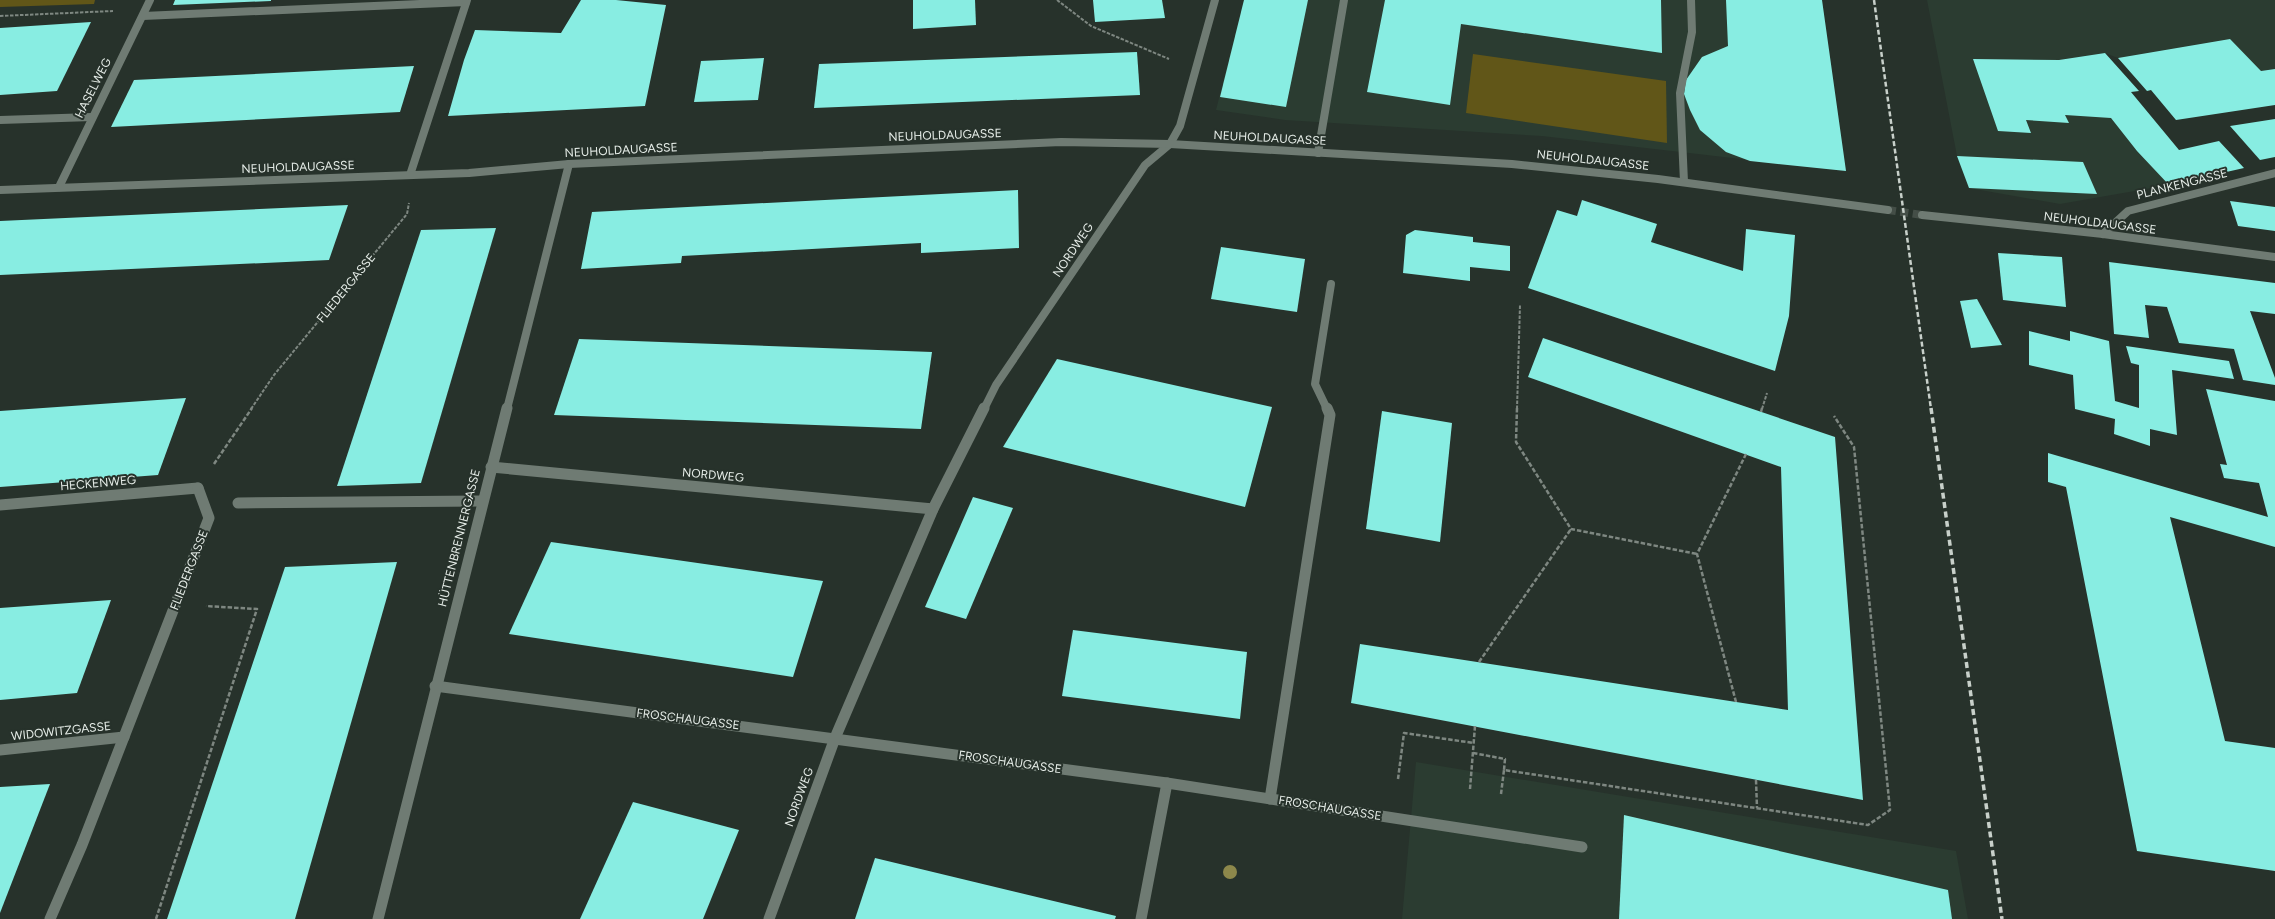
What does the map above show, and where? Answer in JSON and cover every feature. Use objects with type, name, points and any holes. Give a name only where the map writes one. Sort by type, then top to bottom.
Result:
[{"type":"street","name":"HASELWEG","points":[[59,187],[92,116],[150,0]]},
{"type":"street","name":"NORDWEG","points":[[769,919],[834,738],[933,509],[996,385],[1145,165],[1170,144],[1180,126],[1215,0]]},
{"type":"street","points":[[1318,153],[1344,0]]},
{"type":"street","points":[[1684,182],[1680,93],[1692,32],[1692,0]]},
{"type":"street","points":[[144,13],[466,1],[410,175]]},
{"type":"street","points":[[0,120],[92,116]]},
{"type":"street","name":"NEUHOLDAUGASSE","points":[[0,190],[469,173],[568,164],[1061,142],[1170,144],[1512,164],[1684,182],[1888,210]]},
{"type":"street","name":"HÜTTENBRENNERGASSE","points":[[378,919],[435,686],[568,164]]},
{"type":"street","name":"PLANKENGASSE","points":[[2103,234],[2128,211],[2275,173]]},
{"type":"street","name":"NEUHOLDAUGASSE","points":[[1922,215],[2103,234],[2275,257]]},
{"type":"street","points":[[1270,799],[1330,415],[1316,384],[1331,284]]},
{"type":"street","name":"NORDWEG","points":[[491,467],[933,509]]},
{"type":"street","name":"HECKENWEG","points":[[0,504],[198,488]]},
{"type":"street","name":"FLIEDERGASSE","points":[[50,919],[124,737],[209,518],[198,488]]},
{"type":"street","points":[[238,503],[482,501]]},
{"type":"street","name":"FROSCHAUGASSE","points":[[435,686],[1167,783],[1582,847]]},
{"type":"street","name":"WIDOWITZGASSE","points":[[0,750],[124,737]]},
{"type":"street","points":[[1141,919],[1167,783]]},
{"type":"path","points":[[1057,0],[1091,26],[1175,61]]},
{"type":"path","points":[[0,16],[144,13]]},
{"type":"path","name":"FLIEDERGASSE","points":[[198,488],[274,375],[407,214],[410,199]]},
{"type":"path","points":[[1520,305],[1516,442],[1570,529],[1698,554]]},
{"type":"path","points":[[1761,412],[1767,393]]},
{"type":"path","points":[[1504,770],[1868,825],[1890,810],[1854,447],[1834,416]]},
{"type":"path","points":[[1736,702],[1698,554],[1746,454]]},
{"type":"path","points":[[1479,662],[1570,529]]},
{"type":"path","points":[[156,919],[257,609],[194,606],[179,595]]},
{"type":"path","points":[[1470,789],[1475,726]]},
{"type":"path","points":[[1398,779],[1404,733],[1474,744]]},
{"type":"path","points":[[1473,754],[1505,759],[1501,794]]},
{"type":"path","points":[[1756,780],[1757,808]]},
{"type":"shaded area","points":[[0,0],[95,0],[94,4],[0,7]]},
{"type":"shaded area","points":[[1244,0],[1822,0],[1846,171],[1542,136],[1285,120],[1216,110]]},
{"type":"shaded area","points":[[1927,0],[2275,0],[2275,69],[2261,71],[2229,39],[2118,58],[2105,53],[2060,60],[2169,185],[2060,204],[1969,188],[1957,156]]},
{"type":"shaded area","points":[[1473,54],[1666,81],[1667,143],[1466,113]]},
{"type":"shaded area","points":[[1416,762],[1956,851],[1968,919],[1402,919]]},
{"type":"building","points":[[175,0],[271,0],[271,1],[173,5]]},
{"type":"building","points":[[581,0],[616,0],[666,5],[645,106],[448,116],[464,60],[475,30],[561,33]]},
{"type":"building","points":[[913,0],[975,0],[976,25],[913,29]]},
{"type":"building","points":[[1093,0],[1162,0],[1165,18],[1095,22]]},
{"type":"building","points":[[1244,0],[1308,0],[1286,107],[1220,97]]},
{"type":"building","points":[[1385,0],[1661,0],[1662,53],[1461,24],[1450,105],[1367,92]]},
{"type":"building","points":[[1726,0],[1822,0],[1846,171],[1750,161],[1726,152],[1700,130],[1684,94],[1686,80],[1702,57],[1728,46]]},
{"type":"building","points":[[91,22],[57,91],[0,95],[0,28]]},
{"type":"building","points":[[2230,39],[2261,71],[2275,69],[2275,105],[2176,120],[2151,90],[2147,91],[2118,58]]},
{"type":"building","points":[[1137,52],[1140,95],[814,108],[819,64]]},
{"type":"building","points":[[2105,53],[2139,91],[2131,92],[2179,150],[2219,141],[2244,168],[2169,185],[2137,151],[2111,118],[2065,115],[2069,123],[2026,120],[2031,133],[1998,131],[1973,59],[2059,60]]},
{"type":"building","points":[[764,58],[758,100],[694,102],[701,61]]},
{"type":"building","points":[[414,66],[400,112],[111,127],[134,80]]},
{"type":"building","points":[[2275,119],[2275,157],[2260,160],[2230,126]]},
{"type":"building","points":[[1957,156],[2083,162],[2097,194],[1969,188]]},
{"type":"building","points":[[1018,190],[1019,248],[921,253],[921,243],[682,256],[681,263],[581,269],[592,212]]},
{"type":"building","points":[[1582,200],[1657,224],[1651,242],[1743,271],[1746,229],[1795,235],[1789,316],[1775,371],[1528,288],[1557,210],[1577,216]]},
{"type":"building","points":[[2230,201],[2275,207],[2275,231],[2238,226]]},
{"type":"building","points":[[348,205],[329,260],[0,275],[0,221]]},
{"type":"building","points":[[496,228],[421,483],[337,486],[421,230]]},
{"type":"building","points":[[1415,230],[1473,237],[1473,242],[1510,246],[1510,271],[1470,267],[1470,281],[1403,273],[1406,235]]},
{"type":"building","points":[[1221,247],[1305,259],[1297,312],[1211,299]]},
{"type":"building","points":[[1998,253],[2062,257],[2066,307],[2003,300]]},
{"type":"building","points":[[2109,262],[2275,283],[2275,314],[2250,311],[2275,378],[2275,385],[2243,380],[2234,349],[2179,343],[2167,307],[2145,305],[2149,338],[2114,334]]},
{"type":"building","points":[[1977,299],[2002,345],[1971,348],[1960,301]]},
{"type":"building","points":[[2029,331],[2070,341],[2070,331],[2109,341],[2115,401],[2139,408],[2139,365],[2131,363],[2126,346],[2229,361],[2234,379],[2172,370],[2177,435],[2150,429],[2150,446],[2114,434],[2115,419],[2075,409],[2073,375],[2029,365]]},
{"type":"building","points":[[1543,338],[1835,437],[1863,800],[1351,703],[1360,644],[1788,710],[1781,467],[1528,377]]},
{"type":"building","points":[[579,339],[932,352],[921,429],[554,415]]},
{"type":"building","points":[[1057,359],[1272,407],[1245,507],[1003,447]]},
{"type":"building","points":[[2206,389],[2275,401],[2275,547],[2170,517],[2225,741],[2275,748],[2275,871],[2137,851],[2066,487],[2048,482],[2048,453],[2268,517],[2259,483],[2224,478],[2220,464],[2227,465]]},
{"type":"building","points":[[186,398],[158,475],[0,487],[0,411]]},
{"type":"building","points":[[1382,411],[1452,423],[1440,542],[1366,529]]},
{"type":"building","points":[[973,497],[1013,508],[966,619],[925,607]]},
{"type":"building","points":[[551,542],[823,581],[793,677],[509,634]]},
{"type":"building","points":[[397,562],[295,919],[167,919],[285,567]]},
{"type":"building","points":[[111,600],[77,693],[0,700],[0,608]]},
{"type":"building","points":[[1073,630],[1247,652],[1240,719],[1062,696]]},
{"type":"building","points":[[50,784],[0,913],[0,787]]},
{"type":"building","points":[[633,802],[739,830],[703,919],[580,919]]},
{"type":"building","points":[[1624,815],[1948,890],[1952,919],[1619,919]]},
{"type":"building","points":[[875,858],[1116,916],[1115,919],[855,919]]},
{"type":"tunnel","points":[[1888,210],[1922,215]]},
{"type":"railway","points":[[1874,0],[1931,409]]},
{"type":"railway","points":[[1931,408],[2002,919]]}]
